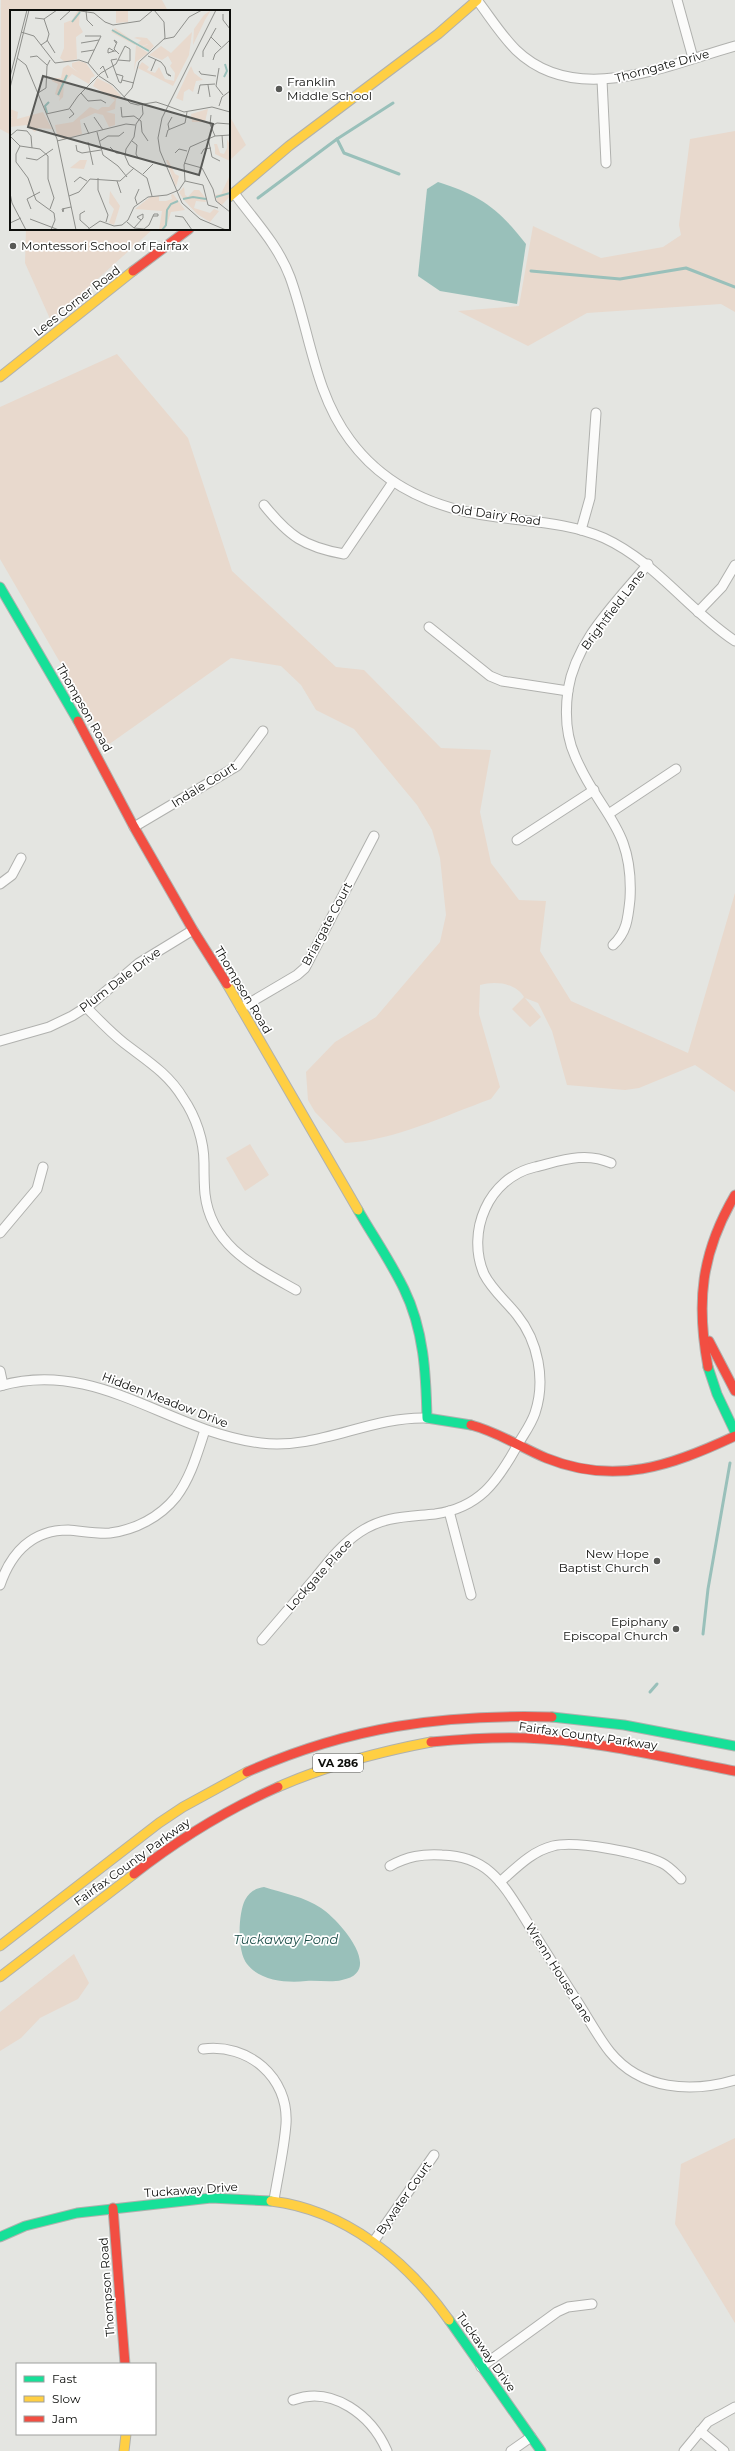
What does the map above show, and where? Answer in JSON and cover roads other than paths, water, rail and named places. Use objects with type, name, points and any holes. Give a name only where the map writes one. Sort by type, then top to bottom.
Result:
[{"type":"main road","points":[[231,195],[290,146],[438,34],[477,0]]},
{"type":"main road","name":"Lees Corner Road","points":[[0,377],[120,281],[188,230]]},
{"type":"main road","name":"Thompson Road","points":[[0,587],[93,746],[134,827],[193,930],[241,1008],[404,1289],[419,1323],[424,1349],[427,1418]]},
{"type":"main road","points":[[735,1195],[721,1218],[705,1261],[702,1301],[709,1370],[735,1432]]},
{"type":"main road","points":[[705,1334],[735,1391]]},
{"type":"main road","name":"Hidden Meadow Drive","points":[[427,1418],[465,1423],[519,1443],[544,1457],[565,1464],[601,1471],[623,1472],[658,1468],[675,1463],[735,1436]]},
{"type":"main road","name":"Fairfax County Parkway","points":[[0,1946],[185,1806],[246,1773],[307,1748],[347,1736],[416,1722],[493,1715],[606,1722],[735,1746]]},
{"type":"main road","name":"Fairfax County Parkway","points":[[0,1977],[173,1844],[202,1826],[257,1796],[288,1782],[373,1752],[450,1739],[528,1738],[624,1751],[735,1771]]},
{"type":"main road","name":"Tuckaway Drive","points":[[0,2237],[32,2222],[60,2215],[113,2208],[218,2198],[274,2200],[322,2214],[342,2222],[374,2241],[394,2256],[420,2282],[541,2451]]},
{"type":"main road","name":"Thompson Road","points":[[113,2208],[125,2363]]},
{"type":"main road","points":[[124,2451],[126,2435]]},
{"type":"street","name":"Thorngate Drive","points":[[477,0],[504,37],[531,61],[558,74],[581,80],[620,78],[735,46]]},
{"type":"street","points":[[677,0],[693,58]]},
{"type":"street","points":[[602,80],[606,163]]},
{"type":"street","name":"Old Dairy Road","points":[[231,195],[272,243],[282,259],[295,294],[320,384],[337,421],[357,448],[375,468],[412,494],[447,508],[469,514],[552,523],[581,530],[615,543],[648,564],[698,612],[735,641]]},
{"type":"street","points":[[581,530],[590,498],[596,413]]},
{"type":"street","points":[[264,505],[297,539],[321,550],[344,554],[393,482]]},
{"type":"street","name":"Brightfield Lane","points":[[613,945],[625,930],[628,920],[631,882],[624,844],[610,813],[582,770],[569,738],[567,708],[568,691],[572,671],[589,637],[648,564]]},
{"type":"street","points":[[698,612],[722,587],[735,565]]},
{"type":"street","points":[[429,627],[490,676],[502,681],[568,691]]},
{"type":"street","name":"Indale Court","points":[[134,827],[237,766],[263,731]]},
{"type":"street","points":[[610,813],[676,769]]},
{"type":"street","points":[[517,840],[594,790]]},
{"type":"street","name":"Briargate Court","points":[[241,1008],[297,975],[305,968],[374,836]]},
{"type":"street","points":[[0,884],[12,875],[22,858]]},
{"type":"street","name":"Plum Dale Drive","points":[[0,1040],[49,1027],[86,1007],[139,963],[193,930]]},
{"type":"street","points":[[86,1007],[123,1043],[162,1071],[183,1098],[192,1113],[203,1146],[205,1194],[208,1210],[225,1242],[250,1264],[296,1290]]},
{"type":"street","name":"Lockgate Place","points":[[262,1640],[339,1550],[362,1531],[389,1518],[449,1511],[470,1502],[490,1488],[500,1476],[532,1420],[538,1402],[540,1385],[537,1357],[524,1324],[492,1288],[485,1275],[478,1247],[481,1216],[496,1192],[512,1178],[530,1168],[580,1156],[591,1156],[611,1163]]},
{"type":"street","points":[[0,1233],[38,1189],[43,1167]]},
{"type":"street","points":[[0,1371],[2,1386]]},
{"type":"street","name":"Hidden Meadow Drive","points":[[2,1386],[51,1380],[93,1385],[114,1391],[205,1430],[255,1442],[288,1443],[332,1436],[379,1422],[405,1418],[427,1418]]},
{"type":"street","points":[[0,1585],[17,1550],[28,1541],[42,1535],[68,1530],[94,1533],[124,1530],[145,1522],[164,1510],[180,1492],[192,1471],[205,1430]]},
{"type":"street","points":[[449,1511],[471,1595]]},
{"type":"street","points":[[500,1882],[540,1851],[567,1844],[581,1844],[653,1859],[668,1867],[681,1879]]},
{"type":"street","name":"Wrenn House Lane","points":[[390,1866],[412,1856],[453,1855],[481,1864],[500,1882],[598,2034],[617,2059],[641,2076],[674,2087],[702,2087],[735,2080]]},
{"type":"street","points":[[203,2049],[224,2048],[249,2056],[260,2064],[277,2087],[283,2101],[286,2124],[274,2200]]},
{"type":"street","name":"Bywater Court","points":[[374,2241],[434,2155]]},
{"type":"street","points":[[481,2366],[557,2312],[568,2307],[592,2304]]},
{"type":"street","points":[[293,2400],[319,2396],[347,2405],[370,2423],[387,2451]]},
{"type":"street","points":[[684,2451],[700,2431],[716,2416],[735,2407]]},
{"type":"street","points":[[700,2431],[724,2451]]},
{"type":"street","points":[[511,2451],[531,2437]]},
{"type":"water","points":[[438,182],[466,192],[488,205],[507,221],[526,244],[517,304],[440,291],[418,276],[427,189]]},
{"type":"water","name":"Tuckaway Pond","points":[[264,1887],[308,1901],[329,1914],[347,1934],[359,1957],[360,1967],[354,1975],[338,1981],[291,1982],[274,1980],[252,1970],[247,1964],[241,1951],[241,1914],[245,1900],[249,1895],[256,1889]]},
{"type":"waterway","points":[[337,139],[393,103]]},
{"type":"waterway","points":[[258,198],[337,139],[344,153],[399,174]]},
{"type":"waterway","points":[[531,271],[620,279],[686,268],[735,287]]},
{"type":"waterway","points":[[703,1634],[708,1589],[730,1463]]},
{"type":"waterway","points":[[650,1692],[657,1684]]},
{"type":"place","name":"Franklin Middle School","points":[[279,89]]},
{"type":"place","name":"Montessori School of Fairfax","points":[[13,246]]},
{"type":"place","name":"New Hope Baptist Church","points":[[657,1561]]},
{"type":"place","name":"Epiphany Episcopal Church","points":[[676,1629]]}]
